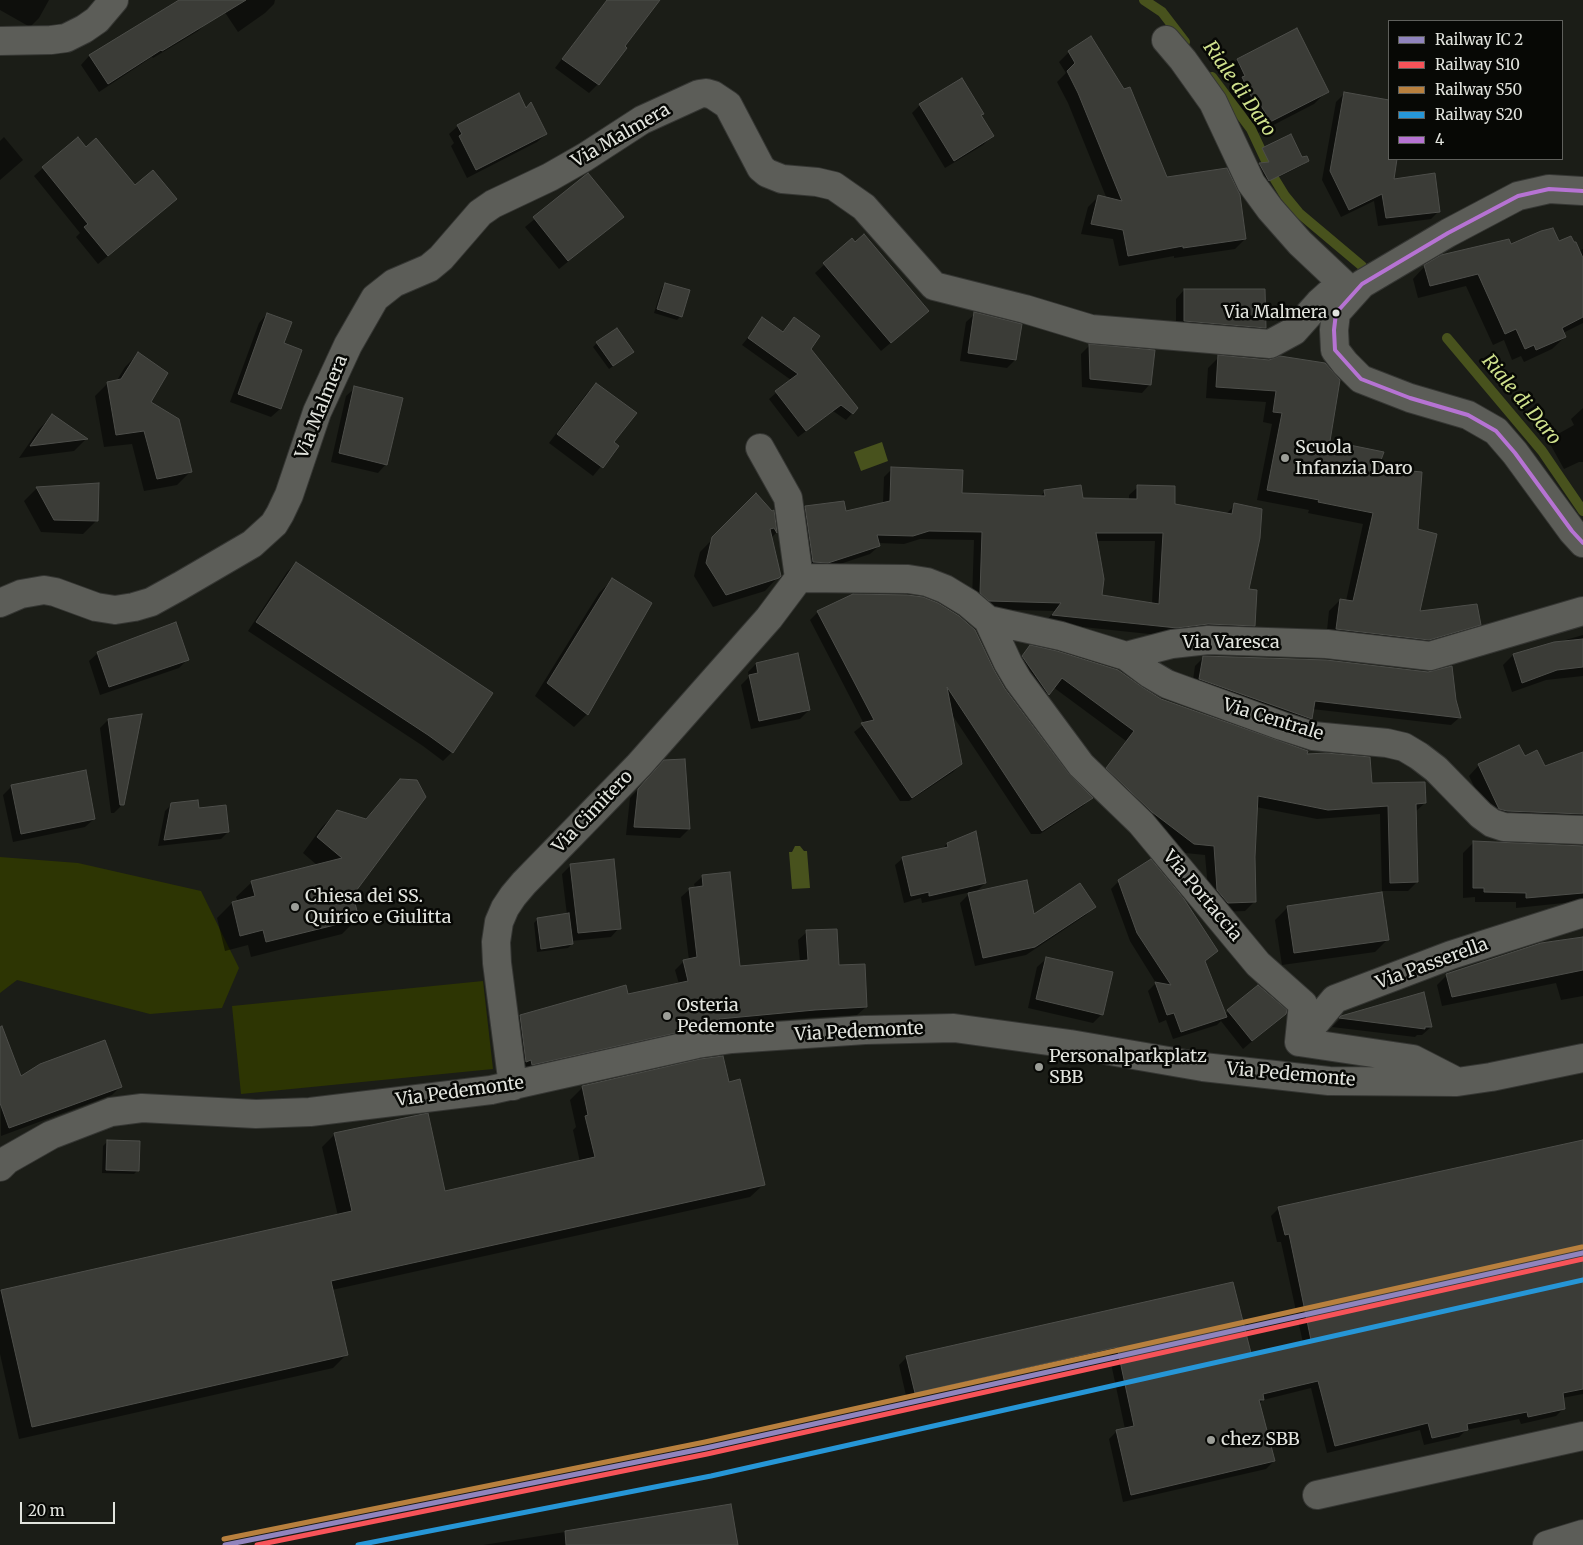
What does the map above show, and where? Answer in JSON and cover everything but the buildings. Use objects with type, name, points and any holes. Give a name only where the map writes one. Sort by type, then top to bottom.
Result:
[{"type":"street","points":[[0,41],[66,38],[97,20],[114,0]]},
{"type":"street","points":[[1166,40],[1213,102],[1251,183],[1270,209],[1300,243],[1354,292]]},
{"type":"street","name":"Via Malmera","points":[[0,603],[21,594],[44,590],[55,592],[96,607],[115,610],[134,607],[151,602],[252,544],[274,524],[280,514],[289,495],[317,412],[348,345],[375,298],[394,283],[429,268],[441,258],[475,219],[492,204],[585,157],[642,120],[699,94],[713,95],[728,105],[761,168],[767,174],[782,179],[817,182],[834,186],[864,207],[934,286],[1007,304],[1091,329],[1270,344],[1294,331],[1329,294],[1354,292]]},
{"type":"street","points":[[1583,190],[1549,189],[1518,196],[1448,233],[1386,270],[1354,292],[1336,313],[1334,330],[1335,350],[1344,363],[1361,380],[1410,398],[1468,415],[1496,431],[1515,453],[1572,531],[1583,543]]},
{"type":"street","points":[[760,448],[788,498],[799,578],[908,579],[927,582],[945,589],[968,603],[988,620],[1061,636],[1126,656]]},
{"type":"street","name":"Via Cimitero","points":[[513,1086],[496,956],[499,922],[505,908],[524,883],[639,765],[769,618],[799,578]]},
{"type":"street","name":"Via Varesca","points":[[1126,656],[1172,644],[1208,640],[1327,644],[1430,656],[1583,611]]},
{"type":"street","name":"Via Portaccia","points":[[988,620],[1018,680],[1081,764],[1141,823],[1258,964],[1303,1004],[1299,1042]]},
{"type":"street","name":"Via Centrale","points":[[1126,656],[1167,684],[1282,726],[1313,736],[1404,746],[1436,769],[1480,815],[1492,823],[1504,826],[1583,830]]},
{"type":"street","name":"Via Passerella","points":[[1299,1042],[1335,999],[1451,955],[1583,913]]},
{"type":"street","name":"Via Pedemonte","points":[[0,1167],[8,1160],[51,1135],[111,1112],[142,1108],[256,1114],[310,1112],[513,1086],[697,1044],[732,1039],[865,1030],[954,1028],[1070,1044],[1203,1067],[1329,1081],[1456,1082],[1491,1077],[1583,1058]]},
{"type":"street","points":[[1299,1042],[1413,1059],[1456,1082]]},
{"type":"street","points":[[1317,1495],[1583,1436]]},
{"type":"street","points":[[1547,1545],[1583,1534]]},
{"type":"shaded area","points":[[882,442],[888,461],[861,471],[854,452]]},
{"type":"shaded area","points":[[795,846],[800,846],[804,851],[807,851],[810,888],[792,889],[789,852],[792,852]]},
{"type":"shaded area","points":[[0,857],[78,863],[201,891],[239,968],[222,1008],[150,1014],[17,980],[0,993]]},
{"type":"shaded area","points":[[483,981],[493,1069],[241,1094],[232,1006]]},
{"type":"waterway","name":"Riale di Daro","points":[[1144,0],[1162,12],[1185,42]]},
{"type":"waterway","name":"Riale di Daro","points":[[1212,77],[1251,129],[1274,178],[1285,196],[1299,213],[1362,266]]},
{"type":"waterway","name":"Riale di Daro","points":[[1447,338],[1542,451],[1583,511]]},
{"type":"transit line","name":"4","points":[[1583,191],[1549,189],[1518,196],[1448,233],[1362,284],[1336,313],[1334,330],[1335,350],[1361,379],[1410,398],[1468,415],[1496,431],[1515,453],[1572,531],[1583,543]]},
{"type":"transit line","points":[[225,1545],[706,1448],[1583,1253]]},
{"type":"rail line","name":"S50","points":[[224,1539],[705,1442],[1582,1247]]},
{"type":"rail line","name":"S10","points":[[257,1545],[707,1454],[1583,1259]]},
{"type":"rail line","name":"S20","points":[[358,1545],[711,1476],[1583,1280]]},
{"type":"place","name":"Via Malmera","points":[[1336,313]]},
{"type":"place","name":"Scuola Infanzia Daro","points":[[1285,458]]},
{"type":"place","name":"Chiesa dei SS. Quirico e Giulitta","points":[[295,907]]},
{"type":"place","name":"Osteria Pedemonte","points":[[667,1016]]},
{"type":"place","name":"Personalparkplatz SBB","points":[[1039,1067]]},
{"type":"place","name":"chez SBB","points":[[1211,1440]]}]
